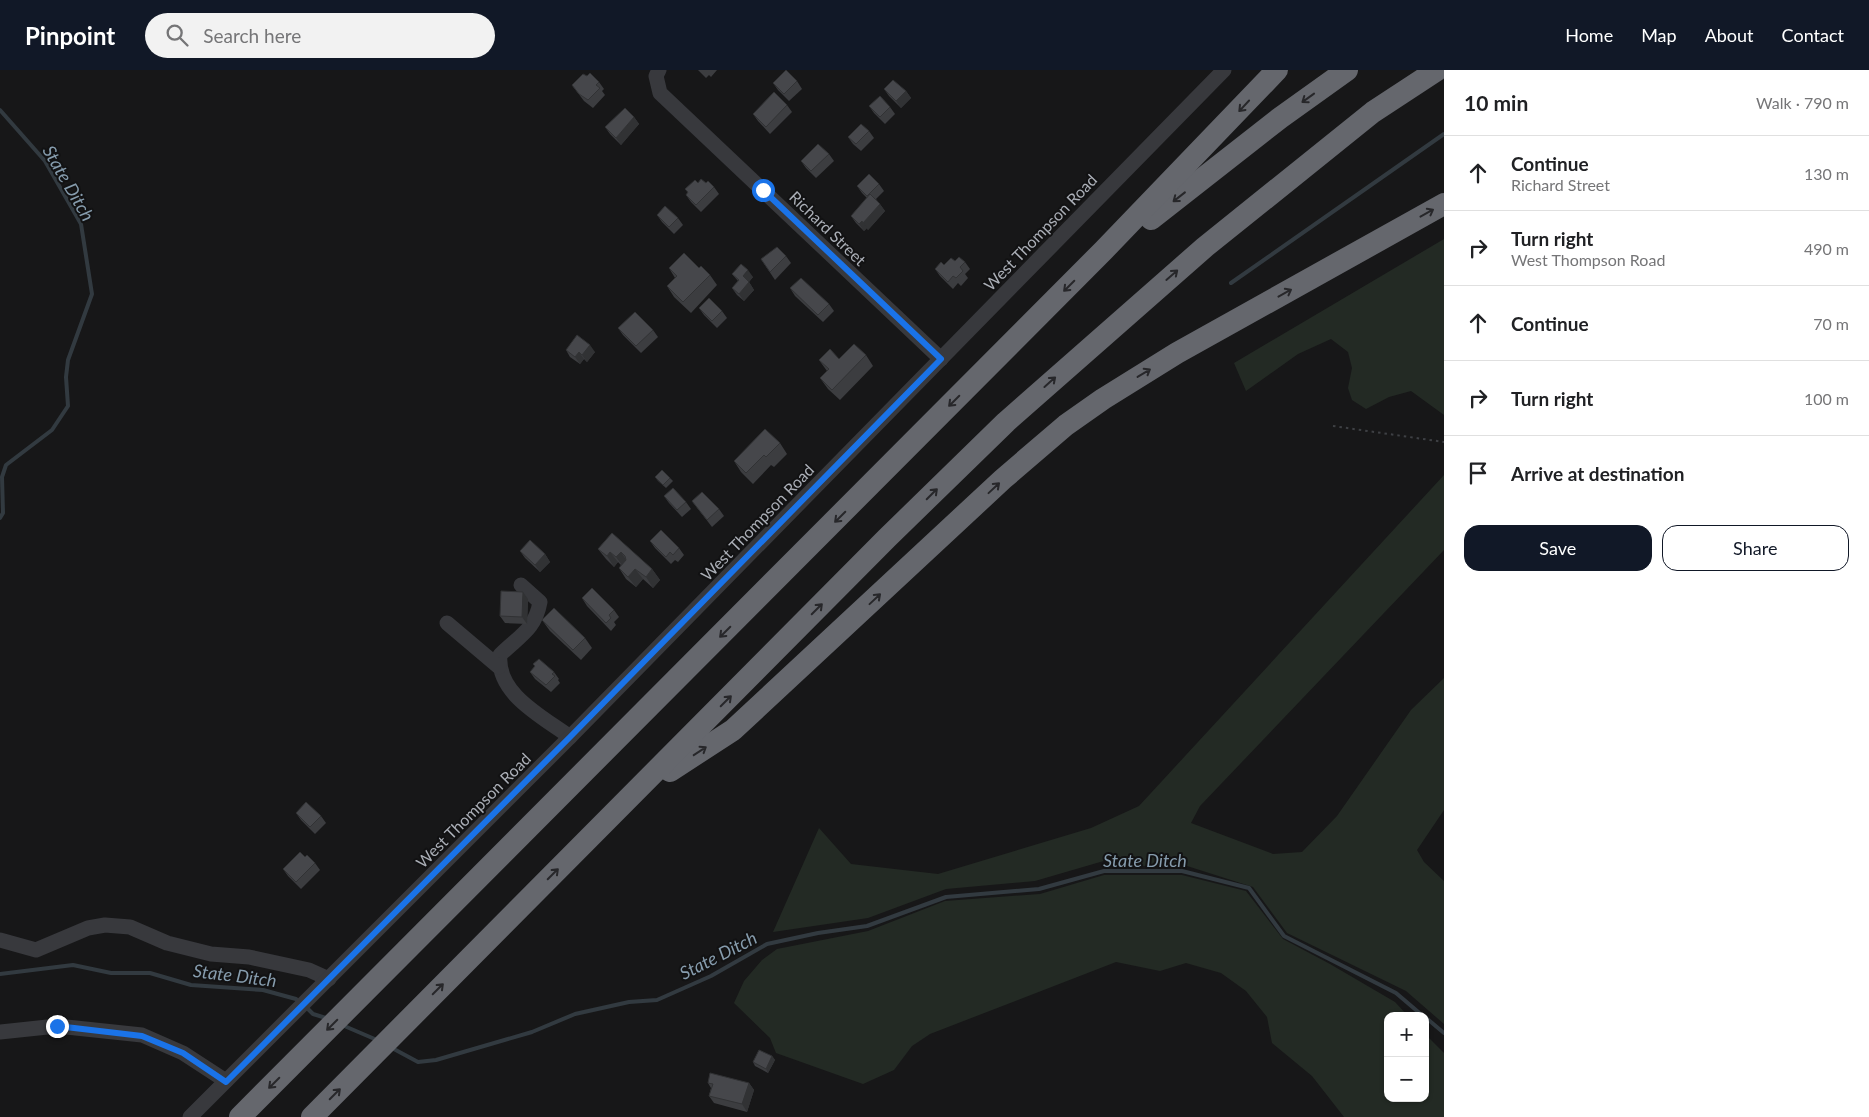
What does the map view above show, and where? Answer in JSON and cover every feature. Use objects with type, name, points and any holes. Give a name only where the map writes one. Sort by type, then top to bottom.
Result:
[{"type":"highway","points":[[240,1117],[712,646],[1103,251],[1277,70]]},
{"type":"highway","points":[[1103,251],[1128,237],[1280,118],[1347,70]]},
{"type":"highway","points":[[312,1117],[1006,422],[1228,228],[1374,112],[1437,70]]},
{"type":"highway","points":[[630,797],[733,730],[990,491],[1066,425],[1110,394],[1177,353],[1444,204]]},
{"type":"street","name":"West Thompson Road","points":[[190,1117],[570,737],[1224,70]]},
{"type":"street","name":"Richard Street","points":[[657,73],[660,93],[941,359]]},
{"type":"street","points":[[521,585],[540,602],[538,617],[531,628],[500,655],[499,667],[504,680],[517,697],[570,737]]},
{"type":"street","points":[[447,623],[499,667]]},
{"type":"street","points":[[0,940],[36,950],[88,928],[105,925],[130,927],[167,943],[211,954],[249,957],[309,970],[329,979]]},
{"type":"street","points":[[0,1032],[57,1026],[142,1036],[183,1053],[226,1082]]},
{"type":"path","points":[[1333,426],[1444,442]]},
{"type":"shaded area","points":[[1444,239],[1444,415],[1411,391],[1389,397],[1366,409],[1352,400],[1348,388],[1352,368],[1348,352],[1331,339],[1298,354],[1246,391],[1234,363]]},
{"type":"shaded area","points":[[1444,475],[1444,550],[1200,806],[1191,823],[1273,854],[1302,852],[1337,816],[1411,710],[1444,678],[1444,810],[1417,850],[1424,862],[1444,881],[1444,1024],[1406,991],[1287,933],[1253,887],[1184,865],[1141,866],[1107,860],[1035,881],[946,889],[868,918],[773,932],[819,828],[851,864],[938,874],[1091,828],[1139,806]]},
{"type":"shaded area","points":[[1104,875],[1182,875],[1246,891],[1283,939],[1395,1002],[1404,1012],[1384,1012],[1384,1102],[1429,1102],[1429,1038],[1444,1053],[1444,1117],[1344,1117],[1312,1076],[1272,1043],[1267,1017],[1246,991],[1221,973],[1186,963],[1160,971],[1116,962],[930,1034],[912,1046],[894,1070],[863,1084],[776,1053],[770,1038],[734,1003],[744,981],[762,960],[777,949],[868,931],[945,901],[1040,894]]},
{"type":"building","points":[[786,70],[797,81],[784,94],[773,83]]},
{"type":"building","points":[[590,73],[599,82],[596,85],[600,88],[588,100],[579,94],[572,85],[583,74],[587,76]]},
{"type":"building","points":[[893,80],[906,91],[896,101],[884,89]]},
{"type":"building","points":[[774,92],[787,105],[766,127],[753,114]]},
{"type":"building","points":[[880,96],[890,107],[880,117],[869,106]]},
{"type":"building","points":[[625,108],[634,117],[616,138],[605,127]]},
{"type":"building","points":[[861,124],[869,131],[856,144],[848,137]]},
{"type":"building","points":[[818,144],[829,154],[811,171],[801,161]]},
{"type":"building","points":[[869,174],[879,184],[867,196],[857,186]]},
{"type":"building","points":[[701,179],[706,183],[708,181],[714,187],[696,205],[686,195],[688,192],[685,189],[695,180],[698,183]]},
{"type":"building","points":[[870,194],[880,204],[863,223],[862,221],[859,224],[851,216]]},
{"type":"building","points":[[665,206],[678,218],[669,227],[657,215]]},
{"type":"building","points":[[777,247],[786,256],[770,272],[761,259]]},
{"type":"building","points":[[684,253],[699,268],[701,266],[710,275],[683,302],[667,286],[677,276],[669,268]]},
{"type":"building","points":[[959,257],[965,262],[960,267],[963,271],[956,278],[953,276],[948,282],[935,269],[941,262],[944,265],[951,258],[955,261]]},
{"type":"building","points":[[741,264],[748,270],[743,276],[749,282],[739,294],[732,288],[739,280],[732,274]]},
{"type":"building","points":[[801,278],[829,304],[818,315],[790,288]]},
{"type":"building","points":[[709,298],[722,311],[712,321],[699,308]]},
{"type":"building","points":[[635,312],[653,330],[636,346],[618,328]]},
{"type":"building","points":[[577,335],[590,345],[582,355],[579,352],[575,357],[566,350]]},
{"type":"building","points":[[854,344],[866,355],[832,390],[820,378],[829,369],[819,360],[830,349],[839,359]]},
{"type":"building","points":[[765,429],[780,443],[766,457],[764,455],[746,473],[734,461]]},
{"type":"building","points":[[662,470],[670,478],[663,485],[655,477]]},
{"type":"building","points":[[673,488],[686,502],[677,510],[664,496]]},
{"type":"building","points":[[702,492],[719,509],[707,520],[692,501]]},
{"type":"building","points":[[661,530],[679,548],[673,555],[670,552],[666,557],[650,541]]},
{"type":"building","points":[[612,533],[652,569],[646,577],[635,569],[628,577],[619,568],[626,560],[621,552],[616,557],[610,552],[607,556],[598,549]]},
{"type":"building","points":[[530,540],[545,554],[535,565],[520,551]]},
{"type":"building","points":[[592,588],[614,610],[609,615],[611,618],[606,623],[582,598]]},
{"type":"building","points":[[501,591],[523,592],[522,617],[500,616]]},
{"type":"building","points":[[554,608],[585,638],[573,650],[542,620]]},
{"type":"building","points":[[539,659],[554,672],[552,674],[555,676],[546,685],[530,672],[535,666],[533,664]]},
{"type":"building","points":[[306,802],[321,816],[310,827],[296,813]]},
{"type":"building","points":[[300,852],[305,857],[307,855],[315,863],[296,882],[283,869]]},
{"type":"building","points":[[759,1050],[772,1056],[766,1069],[753,1062]]},
{"type":"building","points":[[710,1073],[749,1083],[742,1104],[709,1096],[713,1084],[708,1083]]},
{"type":"waterway","name":"State Ditch","points":[[0,110],[45,161],[81,224],[92,294],[68,360],[66,377],[68,406],[52,430],[6,465],[2,477],[3,513],[0,518]]},
{"type":"waterway","points":[[1231,283],[1444,134]]},
{"type":"waterway","name":"State Ditch","points":[[392,1048],[418,1062],[436,1060],[532,1032],[575,1014],[629,1002],[657,1000],[711,976],[767,944],[818,933],[867,926],[946,897],[1039,889],[1104,871],[1182,871],[1249,888],[1284,936],[1396,993],[1418,1012]]},
{"type":"waterway","name":"State Ditch","points":[[0,974],[73,965],[111,973],[150,973],[191,985],[263,990],[296,999],[299,1002]]},
{"type":"waterway","name":"State Ditch","points":[[305,1006],[313,1014],[329,1019]]},
{"type":"waterway","name":"State Ditch","points":[[1429,1020],[1444,1033]]},
{"type":"waterway","name":"State Ditch","points":[[342,1025],[377,1040]]},
{"type":"route","points":[[57,1026],[142,1036],[183,1053],[226,1082],[570,737],[941,359],[763,190]]}]
